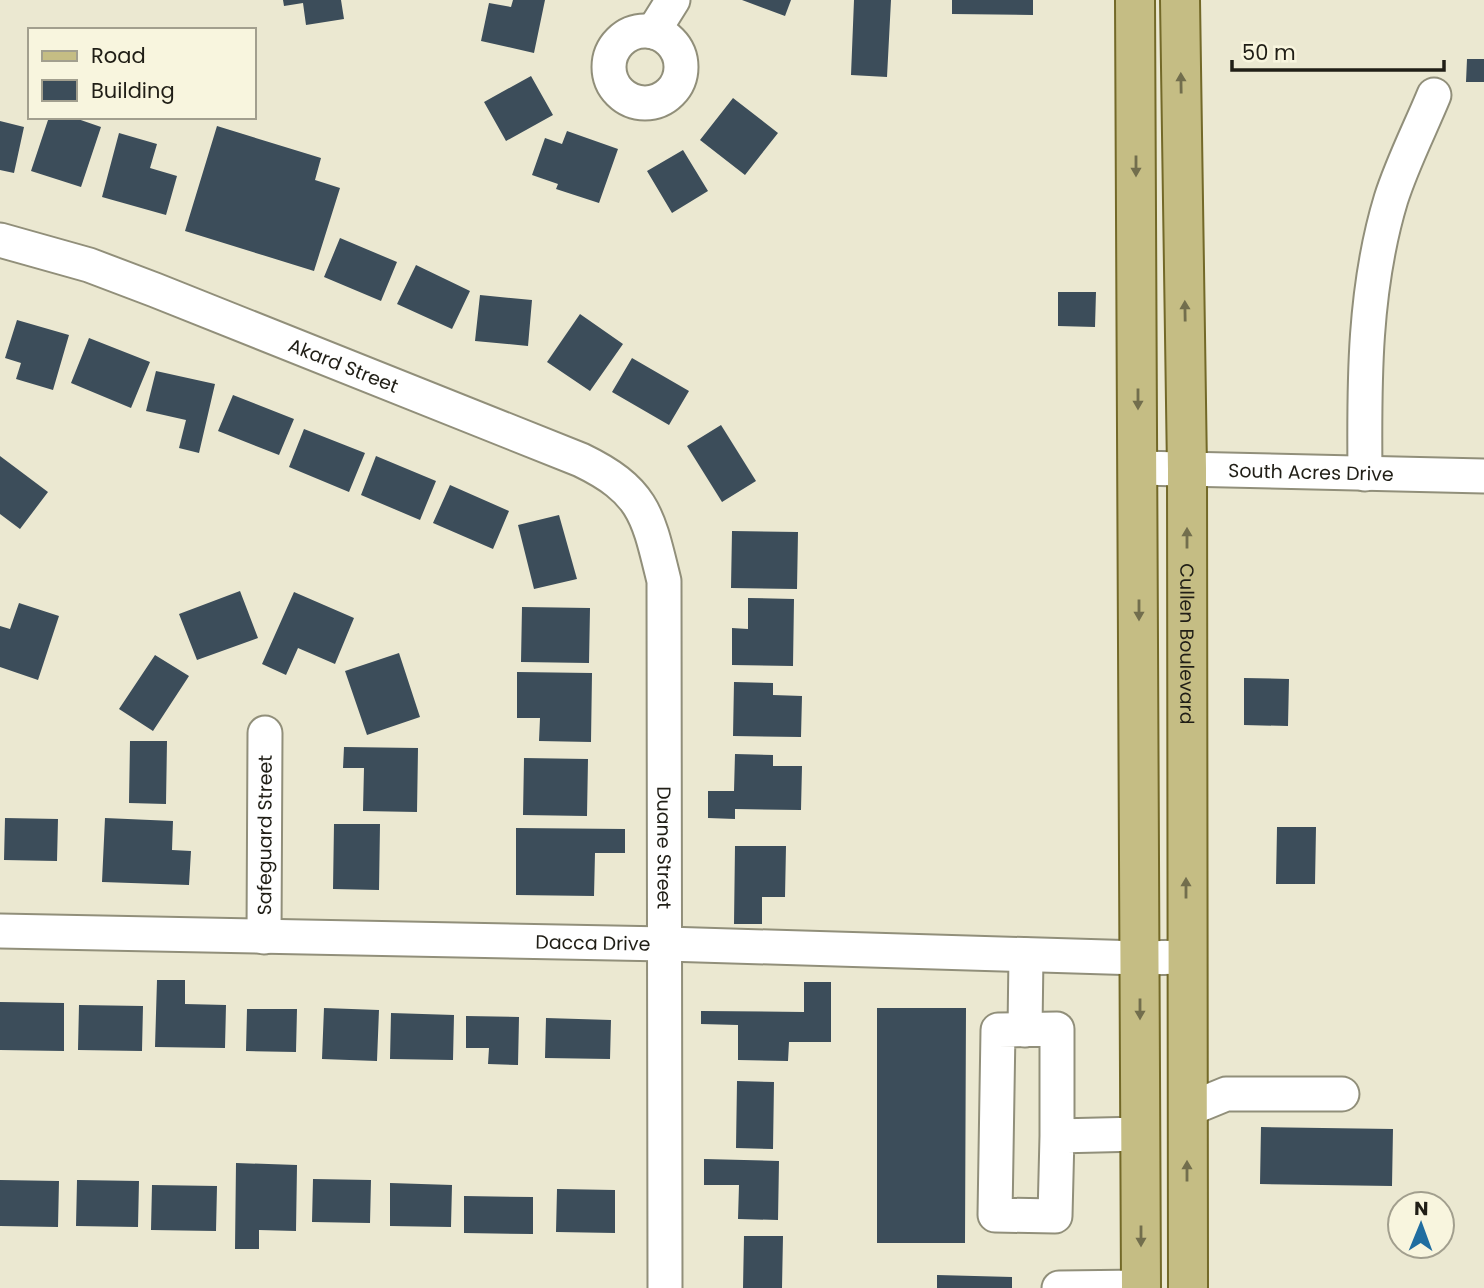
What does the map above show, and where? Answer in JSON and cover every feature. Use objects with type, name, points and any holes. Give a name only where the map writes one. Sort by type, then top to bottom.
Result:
[{"type":"main road","points":[[1135,0],[1141,1287]]},
{"type":"main road","name":"Cullen Boulevard","points":[[1180,0],[1187,469],[1188,1288]]},
{"type":"street","points":[[653,32],[673,0]]},
{"type":"street","points":[[1365,474],[1364,379],[1371,284],[1392,198],[1434,95]]},
{"type":"street","name":"Akard Street","points":[[0,240],[89,265],[581,460],[613,475],[641,504],[653,537]]},
{"type":"street","name":"South Acres Drive","points":[[1138,468],[1484,476]]},
{"type":"street","name":"Duane Street","points":[[653,537],[664,582],[665,1288]]},
{"type":"street","name":"Safeguard Street","points":[[264,937],[265,733]]},
{"type":"street","name":"Dacca Drive","points":[[0,931],[1186,957]]},
{"type":"street","points":[[1025,1030],[1026,955]]},
{"type":"street","points":[[1057,1029],[1057,1136],[1055,1216],[995,1215],[998,1030],[1057,1029]]},
{"type":"street","points":[[1187,1110],[1226,1094],[1342,1094]]},
{"type":"street","points":[[1057,1136],[1141,1134]]},
{"type":"street","points":[[1059,1288],[1141,1287]]},
{"type":"building","points":[[283,0],[341,0],[344,19],[306,25],[303,3],[284,6]]},
{"type":"building","points":[[513,0],[545,0],[534,53],[481,41],[489,3],[511,7]]},
{"type":"building","points":[[742,0],[791,0],[785,16]]},
{"type":"building","points":[[854,0],[891,0],[887,77],[851,75]]},
{"type":"building","points":[[952,0],[1033,0],[1033,15],[952,14]]},
{"type":"building","points":[[1467,59],[1484,59],[1484,82],[1466,82]]},
{"type":"building","points":[[531,76],[553,115],[506,141],[484,102]]},
{"type":"building","points":[[733,98],[778,133],[745,175],[700,140]]},
{"type":"building","points":[[48,119],[78,119],[101,127],[81,187],[31,171]]},
{"type":"building","points":[[0,121],[24,127],[14,173],[0,170]]},
{"type":"building","points":[[217,126],[321,158],[315,180],[340,188],[314,271],[185,231]]},
{"type":"building","points":[[567,131],[618,149],[599,203],[556,189],[558,184],[532,175],[545,138],[562,144]]},
{"type":"building","points":[[119,133],[157,144],[150,168],[177,176],[166,215],[102,197]]},
{"type":"building","points":[[683,150],[708,191],[672,213],[647,171]]},
{"type":"building","points":[[340,238],[397,262],[381,301],[324,277]]},
{"type":"building","points":[[416,265],[470,291],[452,329],[397,304]]},
{"type":"building","points":[[1058,292],[1096,292],[1095,327],[1058,326]]},
{"type":"building","points":[[480,295],[532,300],[528,346],[475,341]]},
{"type":"building","points":[[580,314],[623,344],[590,391],[547,362]]},
{"type":"building","points":[[17,320],[69,335],[53,390],[16,379],[21,363],[5,358]]},
{"type":"building","points":[[89,338],[150,362],[131,408],[71,383]]},
{"type":"building","points":[[632,358],[689,391],[669,425],[612,392]]},
{"type":"building","points":[[156,371],[215,384],[199,453],[179,448],[186,420],[146,411]]},
{"type":"building","points":[[233,395],[294,419],[279,455],[218,431]]},
{"type":"building","points":[[721,425],[756,481],[722,502],[687,446]]},
{"type":"building","points":[[304,429],[365,453],[349,492],[289,467]]},
{"type":"building","points":[[0,456],[48,492],[20,529],[0,514]]},
{"type":"building","points":[[376,456],[436,481],[420,520],[361,495]]},
{"type":"building","points":[[450,485],[509,511],[493,549],[433,523]]},
{"type":"building","points":[[559,515],[577,579],[534,589],[518,525]]},
{"type":"building","points":[[732,531],[798,532],[797,589],[731,588]]},
{"type":"building","points":[[240,591],[258,638],[197,660],[179,614]]},
{"type":"building","points":[[294,592],[354,618],[335,664],[298,648],[286,675],[262,664]]},
{"type":"building","points":[[748,598],[794,599],[793,666],[732,665],[732,628],[748,629]]},
{"type":"building","points":[[19,603],[59,616],[38,680],[0,667],[0,626],[10,629]]},
{"type":"building","points":[[522,607],[590,608],[589,663],[521,662]]},
{"type":"building","points":[[399,653],[420,717],[367,735],[345,671]]},
{"type":"building","points":[[155,655],[189,676],[153,731],[119,709]]},
{"type":"building","points":[[517,672],[592,673],[591,742],[539,741],[540,718],[517,718]]},
{"type":"building","points":[[1244,678],[1289,679],[1288,726],[1244,725]]},
{"type":"building","points":[[734,682],[773,683],[773,695],[802,696],[801,737],[733,736]]},
{"type":"building","points":[[130,741],[167,741],[166,804],[129,803]]},
{"type":"building","points":[[344,747],[418,748],[417,812],[363,811],[364,768],[343,768]]},
{"type":"building","points":[[735,754],[773,755],[773,766],[802,766],[801,810],[735,809],[735,819],[708,818],[708,791],[734,791]]},
{"type":"building","points":[[524,758],[588,759],[587,816],[523,815]]},
{"type":"building","points":[[5,818],[58,819],[57,861],[4,860]]},
{"type":"building","points":[[105,818],[173,821],[172,850],[191,851],[189,885],[102,882]]},
{"type":"building","points":[[334,824],[380,824],[379,890],[333,889]]},
{"type":"building","points":[[1277,827],[1316,827],[1315,884],[1276,884]]},
{"type":"building","points":[[516,828],[625,829],[625,853],[595,853],[594,896],[516,895]]},
{"type":"building","points":[[735,846],[786,846],[785,897],[762,897],[762,924],[734,924]]},
{"type":"building","points":[[157,980],[185,980],[185,1004],[226,1005],[225,1048],[155,1047]]},
{"type":"building","points":[[804,982],[831,982],[831,1042],[789,1042],[788,1061],[738,1060],[738,1025],[701,1024],[701,1011],[804,1012]]},
{"type":"building","points":[[0,1002],[64,1003],[64,1051],[0,1050]]},
{"type":"building","points":[[79,1005],[143,1006],[142,1051],[78,1050]]},
{"type":"building","points":[[324,1008],[379,1010],[377,1061],[322,1059]]},
{"type":"building","points":[[877,1008],[966,1008],[965,1243],[877,1243]]},
{"type":"building","points":[[247,1009],[297,1009],[296,1052],[246,1051]]},
{"type":"building","points":[[391,1013],[454,1015],[453,1060],[390,1059]]},
{"type":"building","points":[[466,1016],[519,1017],[518,1065],[488,1064],[489,1048],[466,1048]]},
{"type":"building","points":[[546,1018],[611,1020],[610,1059],[545,1058]]},
{"type":"building","points":[[737,1081],[774,1082],[773,1149],[736,1148]]},
{"type":"building","points":[[1261,1127],[1393,1129],[1392,1186],[1260,1184]]},
{"type":"building","points":[[704,1159],[779,1161],[778,1220],[738,1219],[739,1185],[704,1185]]},
{"type":"building","points":[[236,1163],[297,1165],[296,1231],[259,1230],[259,1249],[235,1249]]},
{"type":"building","points":[[313,1179],[371,1180],[370,1223],[312,1222]]},
{"type":"building","points":[[0,1180],[59,1181],[58,1227],[0,1226]]},
{"type":"building","points":[[77,1180],[139,1181],[138,1227],[76,1226]]},
{"type":"building","points":[[390,1183],[452,1185],[451,1227],[390,1226]]},
{"type":"building","points":[[152,1185],[217,1186],[216,1231],[151,1230]]},
{"type":"building","points":[[557,1189],[615,1190],[615,1233],[556,1232]]},
{"type":"building","points":[[464,1196],[533,1197],[533,1234],[464,1233]]},
{"type":"building","points":[[744,1236],[783,1236],[782,1288],[743,1288]]},
{"type":"building","points":[[937,1275],[1012,1277],[1012,1288],[937,1288]]}]
